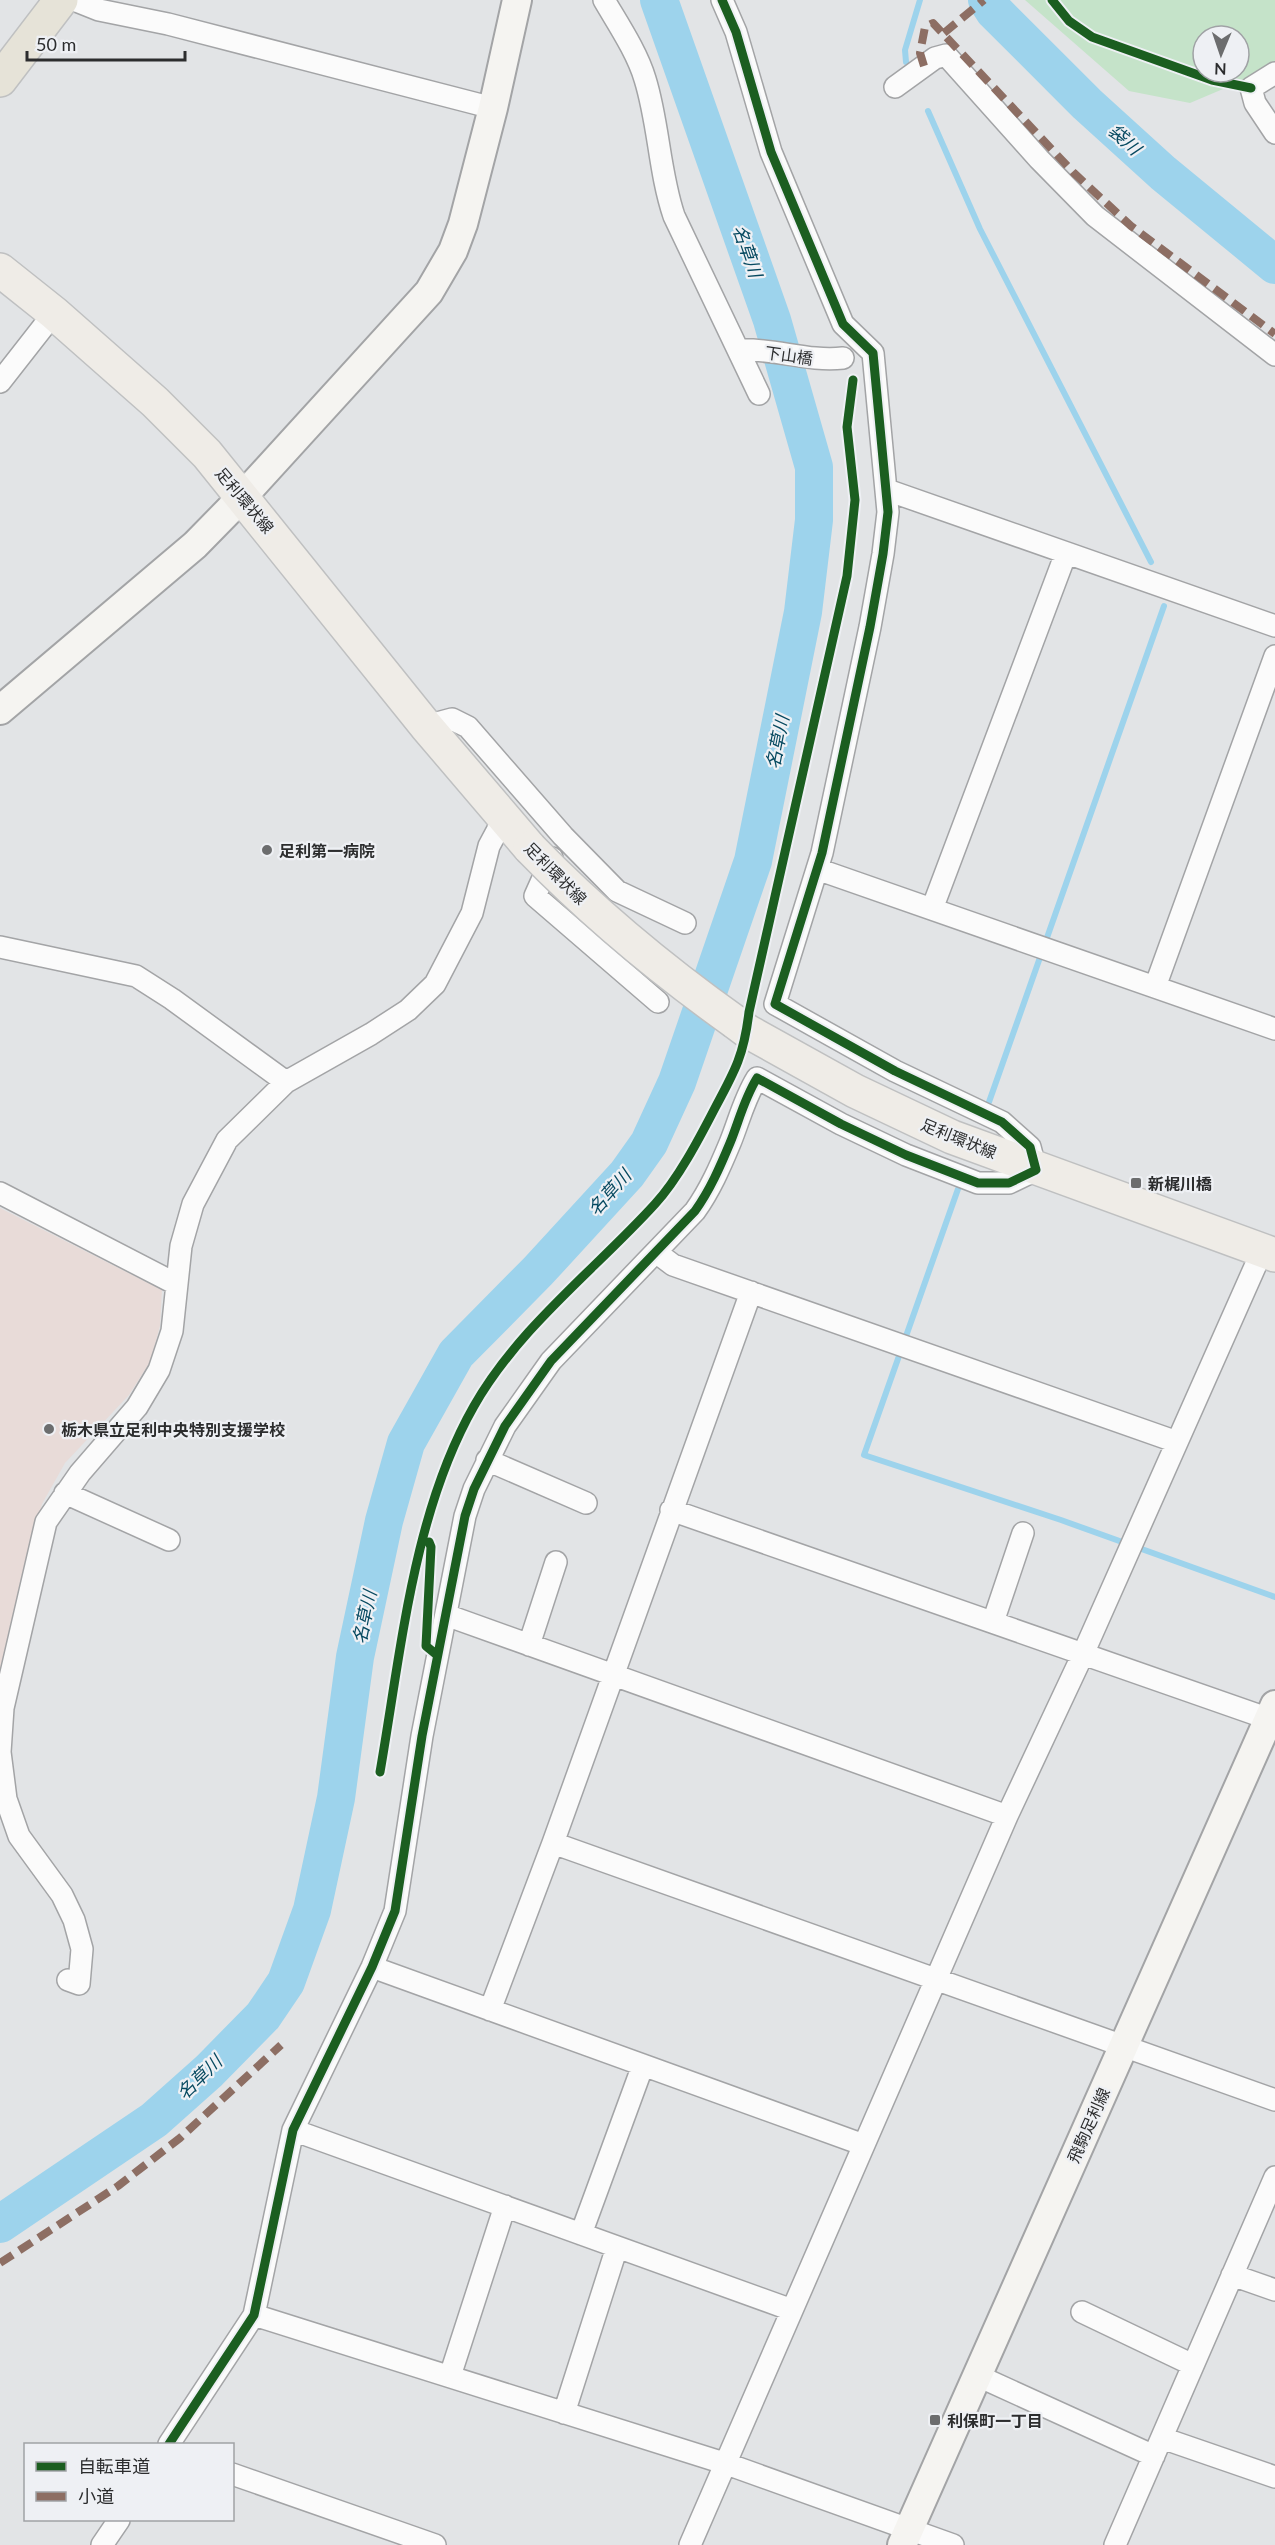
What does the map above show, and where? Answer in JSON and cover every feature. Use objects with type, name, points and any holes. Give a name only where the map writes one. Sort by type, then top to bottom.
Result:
[{"type":"highway","points":[[0,80],[61,0]]},
{"type":"main road","name":"足利環状線","points":[[0,270],[54,314],[185,430],[243,496],[426,726],[504,818],[580,898],[631,943],[747,1031],[855,1091],[952,1137],[1036,1170],[1269,1253]]},
{"type":"street","points":[[74,0],[99,10],[168,24],[493,108]]},
{"type":"street","points":[[0,710],[195,545],[398,327],[443,272],[463,224],[493,108],[517,0]]},
{"type":"street","points":[[604,0],[645,77],[659,139],[665,190],[674,216],[746,350],[759,394]]},
{"type":"street","points":[[170,2443],[254,2314],[293,2130],[372,1967],[395,1911],[422,1736],[465,1516],[487,1460],[524,1396],[551,1361],[695,1211],[708,1192],[730,1142],[746,1095],[757,1078],[850,1128],[978,1184],[1009,1184],[1036,1170],[1030,1147],[1002,1122],[895,1071],[776,1004],[817,869],[870,627],[883,554],[888,512],[887,490],[873,353],[843,324],[771,152],[736,32],[722,0]]},
{"type":"street","points":[[895,87],[935,58],[946,55],[1039,159],[1095,216],[1275,355]]},
{"type":"street","points":[[1275,73],[1251,88],[1255,103],[1275,133]]},
{"type":"street","points":[[0,382],[54,314]]},
{"type":"street","name":"下山橋","points":[[746,350],[835,359]]},
{"type":"street","points":[[887,490],[1275,626]]},
{"type":"street","points":[[932,909],[1066,553]]},
{"type":"street","points":[[1155,987],[1275,656]]},
{"type":"street","points":[[426,726],[452,719],[468,727],[563,836],[617,891],[685,923]]},
{"type":"street","points":[[68,1980],[80,1984],[82,1949],[74,1920],[62,1895],[20,1836],[6,1799],[0,1752],[3,1708],[46,1522],[65,1493],[137,1407],[159,1370],[172,1331],[181,1246],[193,1204],[227,1140],[286,1082],[371,1034],[408,1010],[435,984],[472,913],[489,846],[504,818]]},
{"type":"street","points":[[563,836],[535,896],[658,1002]]},
{"type":"street","points":[[817,869],[1275,1029]]},
{"type":"street","points":[[0,947],[136,976],[172,999],[286,1082]]},
{"type":"street","points":[[0,1193],[176,1284]]},
{"type":"street","points":[[657,1253],[673,1265],[1177,1442]]},
{"type":"street","points":[[690,2545],[1008,1816],[1177,1442],[1269,1253]]},
{"type":"street","points":[[490,2010],[553,1843],[751,1292]]},
{"type":"street","points":[[487,1460],[586,1503]]},
{"type":"street","points":[[65,1493],[170,1540]]},
{"type":"street","points":[[671,1510],[1083,1654],[1273,1715]]},
{"type":"street","points":[[993,1622],[1023,1533]]},
{"type":"street","points":[[529,1645],[556,1562]]},
{"type":"street","points":[[446,1614],[613,1676],[1008,1816]]},
{"type":"street","name":"飛駒足利線","points":[[906,2536],[1273,1715]]},
{"type":"street","points":[[553,1843],[1124,2044],[1275,2100]]},
{"type":"street","points":[[372,1967],[864,2145]]},
{"type":"street","points":[[581,2234],[643,2065]]},
{"type":"street","points":[[293,2130],[792,2310]]},
{"type":"street","points":[[1115,2545],[1275,2177]]},
{"type":"street","points":[[450,2376],[506,2206]]},
{"type":"street","points":[[564,2413],[617,2247]]},
{"type":"street","points":[[1232,2275],[1275,2290]]},
{"type":"street","points":[[1082,2312],[1193,2365]]},
{"type":"street","points":[[254,2314],[727,2464],[906,2536],[953,2545]]},
{"type":"street","points":[[976,2375],[1158,2447],[1275,2477]]},
{"type":"street","points":[[234,2475],[435,2545]]},
{"type":"street","points":[[102,2545],[118,2521]]},
{"type":"shaded area","name":"栃木県立足利中央特別支援学校","points":[[0,1208],[162,1290],[160,1326],[150,1362],[129,1395],[65,1463],[42,1504],[0,1679]]},
{"type":"green space","points":[[1025,0],[1275,0],[1275,67],[1251,77],[1251,24],[1191,24],[1191,84],[1235,84],[1190,103],[1129,91]]},
{"type":"waterway","name":"名草川","points":[[0,2224],[154,2120],[209,2071],[263,2016],[286,1982],[312,1910],[336,1798],[355,1657],[384,1521],[406,1443],[456,1354],[538,1271],[627,1174],[649,1143],[677,1082],[753,861],[803,612],[814,520],[814,467],[772,320],[659,0]]},
{"type":"waterway","points":[[906,62],[905,50],[920,0]]},
{"type":"waterway","name":"袋川","points":[[987,0],[994,11],[1087,104],[1163,173],[1275,265]]},
{"type":"waterway","points":[[928,111],[980,229],[1151,562]]},
{"type":"waterway","points":[[989,1102],[1164,606]]},
{"type":"waterway","points":[[958,1189],[864,1455],[1061,1520],[1275,1597]]},
{"type":"marked path","points":[[944,33],[984,0]]},
{"type":"marked path","points":[[924,66],[920,53],[925,27],[933,23],[1074,173],[1131,226],[1275,334]]},
{"type":"marked path","points":[[0,2263],[118,2186],[180,2138],[281,2045]]},
{"type":"cycle path","points":[[170,2443],[254,2315],[293,2130],[372,1967],[395,1911],[422,1736],[465,1516],[474,1489],[505,1426],[551,1361],[695,1211],[718,1170],[757,1078],[841,1124],[906,1155],[978,1183],[1009,1183],[1036,1170],[1030,1147],[1002,1122],[895,1071],[775,1004],[822,853],[870,627],[888,512],[873,353],[843,324],[771,152],[736,32],[722,0]]},
{"type":"cycle path","points":[[1052,0],[1069,21],[1092,37],[1212,80],[1251,88]]},
{"type":"cycle path","points":[[380,1772],[403,1632],[423,1537],[453,1448],[474,1406],[492,1377],[535,1325],[664,1194],[702,1133],[738,1062],[847,576],[855,500],[847,427],[853,380]]},
{"type":"cycle path","points":[[429,1542],[431,1547],[426,1646],[437,1655]]},
{"type":"place","name":"足利第一病院","points":[[267,850]]},
{"type":"place","name":"新梶川橋","points":[[1136,1183]]},
{"type":"place","name":"栃木県立足利中央特別支援学校","points":[[49,1429]]},
{"type":"place","name":"利保町一丁目","points":[[935,2420]]}]
